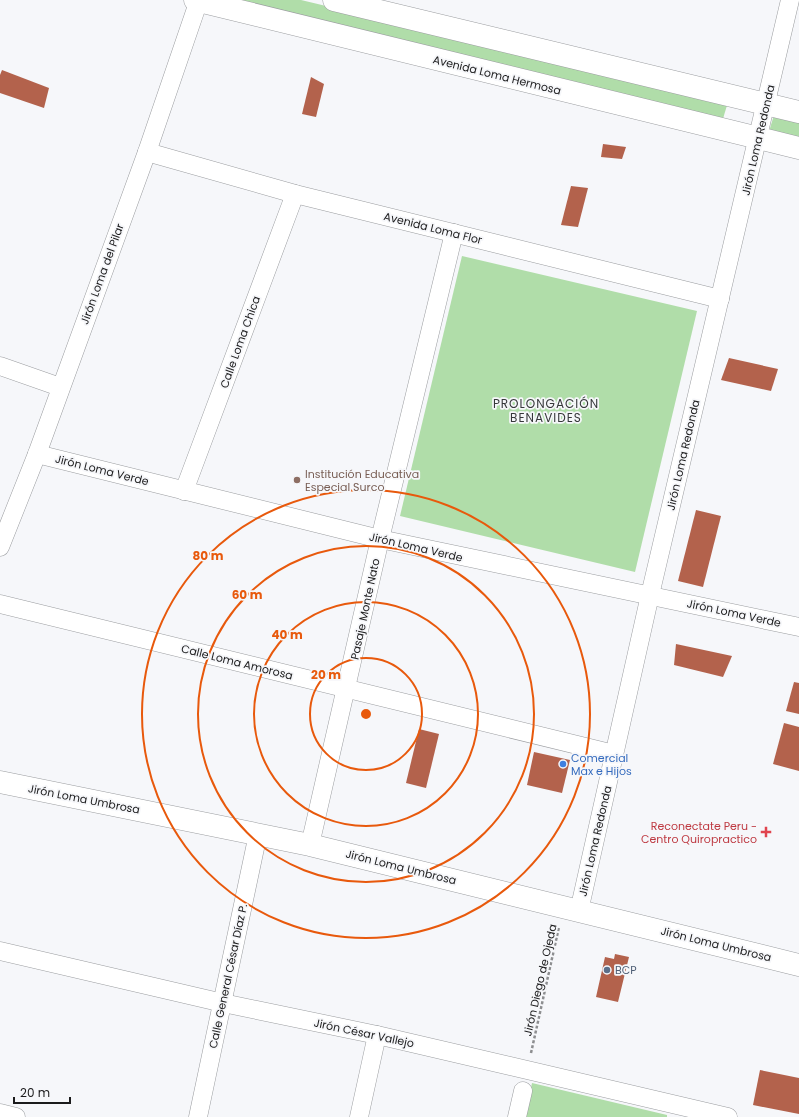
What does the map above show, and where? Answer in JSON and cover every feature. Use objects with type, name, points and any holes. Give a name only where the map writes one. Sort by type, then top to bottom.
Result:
[{"type":"street","name":"Avenida Loma Hermosa","points":[[197,0],[799,148]]},
{"type":"street","name":"Jirón Loma del Pilar","points":[[0,547],[37,454],[60,387],[147,152],[197,0]]},
{"type":"street","points":[[334,0],[799,112]]},
{"type":"street","name":"Jirón Loma Redonda","points":[[572,909],[614,754],[790,0]]},
{"type":"street","name":"Avenida Loma Flor","points":[[147,152],[295,194],[720,299]]},
{"type":"street","name":"Calle Loma Chica","points":[[184,491],[295,194]]},
{"type":"street","name":"Pasaje Monte Nato","points":[[310,845],[347,689],[380,539],[454,233]]},
{"type":"street","points":[[0,366],[60,387]]},
{"type":"street","name":"Jirón Loma Verde","points":[[37,454],[458,557],[650,595],[799,627]]},
{"type":"street","name":"Calle Loma Amorosa","points":[[0,604],[614,754]]},
{"type":"street","name":"Jirón Loma Umbrosa","points":[[0,782],[310,845],[799,965]]},
{"type":"street","name":"Calle General César Díaz P.","points":[[198,1117],[258,834]]},
{"type":"street","name":"Jirón César Vallejo","points":[[0,951],[223,1003],[377,1035],[682,1112],[728,1117]]},
{"type":"street","points":[[358,1117],[377,1035]]},
{"type":"street","points":[[517,1117],[523,1091]]},
{"type":"street","points":[[0,1113],[16,1117]]},
{"type":"path","name":"Jirón Diego de Ojeda","points":[[531,1056],[572,909]]},
{"type":"green space","points":[[233,0],[301,0],[728,102],[722,122]]},
{"type":"green space","points":[[775,112],[799,118],[799,147],[766,141]]},
{"type":"green space","points":[[462,256],[697,311],[635,572],[400,516]]},
{"type":"green space","points":[[532,1083],[667,1115],[667,1117],[525,1117]]},
{"type":"building","points":[[2,70],[49,88],[44,108],[0,93],[0,75]]},
{"type":"building","points":[[311,77],[324,84],[316,117],[302,114]]},
{"type":"building","points":[[603,144],[626,147],[622,159],[601,157]]},
{"type":"building","points":[[571,186],[588,188],[578,227],[561,225]]},
{"type":"building","points":[[729,358],[778,369],[771,391],[721,380]]},
{"type":"building","points":[[696,510],[721,516],[703,587],[678,581]]},
{"type":"building","points":[[676,644],[732,656],[723,677],[674,665]]},
{"type":"building","points":[[794,682],[799,683],[799,714],[786,711]]},
{"type":"building","points":[[784,723],[799,727],[799,771],[773,764]]},
{"type":"building","points":[[419,729],[439,734],[426,788],[406,783]]},
{"type":"building","points":[[534,752],[570,760],[562,793],[527,785]]},
{"type":"building","points":[[615,954],[629,957],[618,1002],[596,997],[605,957],[614,959]]},
{"type":"building","points":[[760,1070],[799,1078],[799,1114],[753,1105]]},
{"type":"place","name":"Institución Educativa Especial Surco","points":[[297,480]]},
{"type":"place","name":"Comercial Max e Hijos","points":[[563,764]]},
{"type":"place","name":"Reconectate Peru - Centro Quiropractico","points":[[766,832]]},
{"type":"place","name":"BCP","points":[[607,970]]},
{"type":"district","name":"PROLONGACIÓN BENAVIDES","points":[[546,410]]}]
